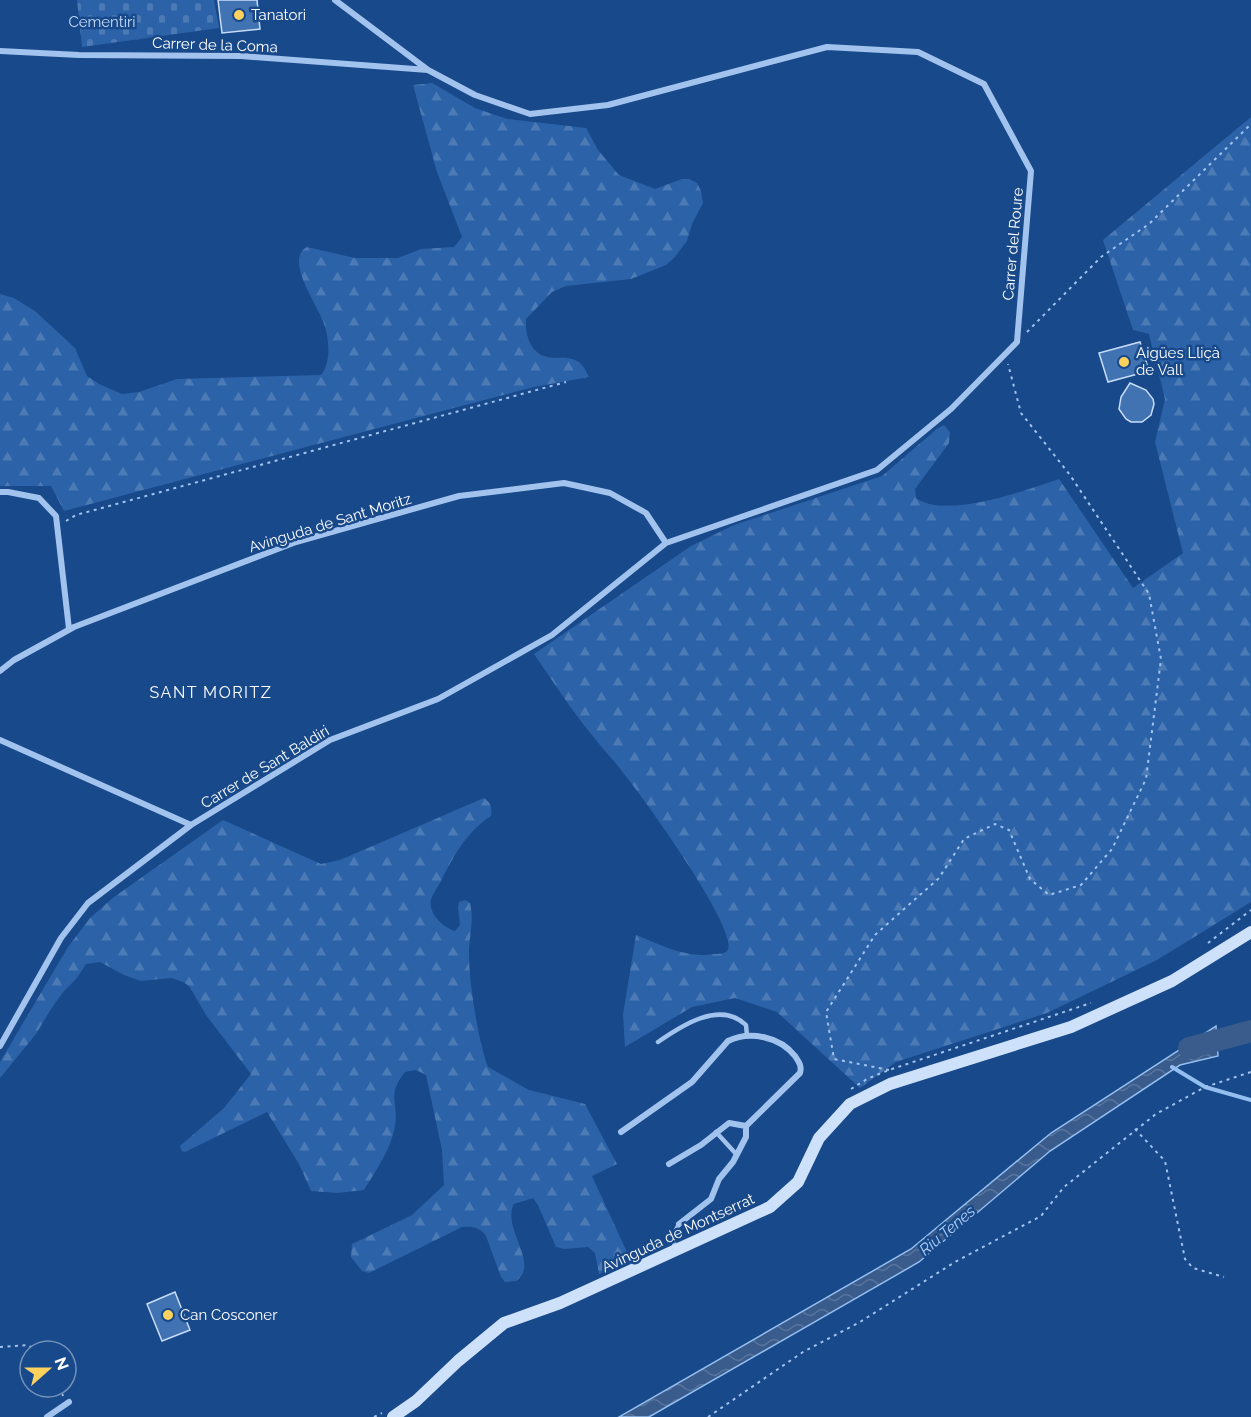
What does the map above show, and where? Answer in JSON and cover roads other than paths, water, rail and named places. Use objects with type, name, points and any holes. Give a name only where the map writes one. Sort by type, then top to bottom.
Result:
[{"type":"street","name":"Carrer del Roure","points":[[334,0],[429,70],[475,94],[530,114],[608,105],[827,46],[918,52],[984,84],[1031,171],[1017,342],[951,409],[877,470],[666,543]]},
{"type":"street","name":"Carrer de la Coma","points":[[0,51],[241,56],[429,70]]},
{"type":"street","name":"Avinguda de Sant Moritz","points":[[0,671],[14,660],[69,629],[296,542],[459,496],[564,483],[610,493],[646,513],[666,543]]},
{"type":"street","points":[[0,492],[39,498],[56,516],[69,629]]},
{"type":"street","name":"Carrer de Sant Baldiri","points":[[0,1046],[61,938],[88,903],[191,825],[330,740],[438,699],[552,634],[666,543]]},
{"type":"street","points":[[0,740],[191,825]]},
{"type":"street","name":"Avinguda de Montserrat","points":[[393,1417],[416,1401],[458,1360],[504,1323],[560,1303],[770,1207],[798,1182],[819,1138],[850,1104],[890,1084],[1071,1027],[1172,981],[1251,932]]},
{"type":"street","points":[[621,1132],[692,1082],[728,1041],[735,1037],[763,1037],[783,1045],[799,1061],[801,1070],[746,1126],[746,1137],[737,1155],[723,1173],[711,1199],[679,1224]]},
{"type":"street","points":[[669,1164],[701,1145],[729,1123],[746,1126]]},
{"type":"street","points":[[47,1417],[69,1402]]},
{"type":"lane","points":[[658,1042],[679,1028],[712,1015],[729,1016],[741,1020],[746,1025],[747,1036]]},
{"type":"lane","points":[[716,1132],[737,1155]]},
{"type":"lane","points":[[675,1251],[674,1236],[679,1224]]},
{"type":"water","points":[[1216,1026],[1218,1056],[1180,1065],[1050,1151],[919,1262],[649,1417],[619,1417],[911,1249],[1051,1133]]},
{"type":"waterway","name":"Riu Tenes","points":[[1189,1048],[1251,1031]]},
{"type":"waterway","points":[[1172,1067],[1205,1087],[1251,1100]]},
{"type":"place","name":"Tanatori","points":[[239,15]]},
{"type":"place","name":"Aigües Lliçà de Vall","points":[[1124,362]]},
{"type":"place","name":"Can Cosconer","points":[[168,1315]]},
{"type":"district","name":"SANT MORITZ","points":[[211,692]]},
{"type":"park label","name":"Cementiri","points":[[102,22]]}]
